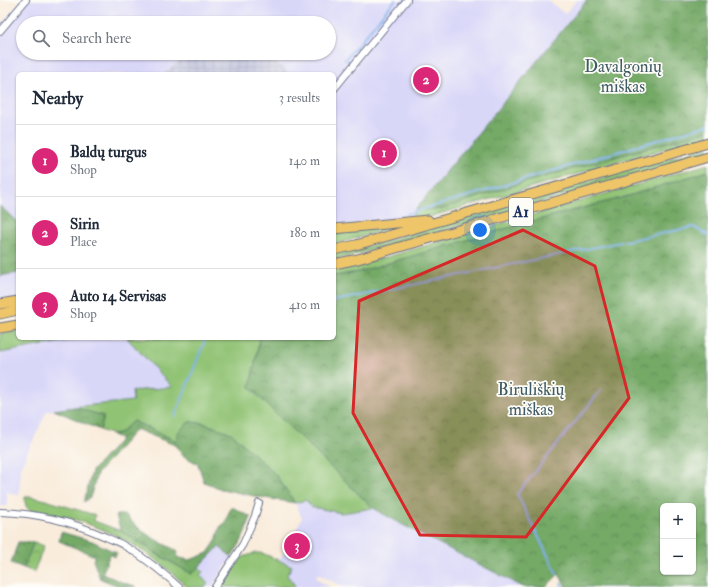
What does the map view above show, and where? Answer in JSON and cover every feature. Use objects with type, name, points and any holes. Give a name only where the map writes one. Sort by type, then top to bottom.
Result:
[{"type":"highway","name":"A1","points":[[336,250],[708,143]]},
{"type":"highway","name":"A1","points":[[336,264],[358,259],[708,157]]},
{"type":"highway","points":[[336,229],[449,218]]},
{"type":"highway","points":[[0,304],[16,301]]},
{"type":"highway","points":[[0,314],[16,310]]},
{"type":"highway","points":[[0,328],[16,325]]},
{"type":"street","points":[[0,31],[26,0]]},
{"type":"street","points":[[336,87],[407,0]]},
{"type":"street","points":[[215,587],[243,544],[259,503]]},
{"type":"street","points":[[0,512],[28,514],[60,520],[98,533],[129,548],[153,565],[179,587]]},
{"type":"highlighted area","points":[[523,230],[595,266],[629,398],[526,537],[420,535],[353,413],[359,301]]},
{"type":"shaded area","points":[[22,0],[548,0],[565,14],[577,0],[587,0],[415,210],[411,220],[336,226],[336,72],[288,72],[273,60],[336,60],[336,16],[16,16],[16,60],[180,60],[165,72],[16,72],[16,221],[0,206],[0,25]]},
{"type":"shaded area","points":[[180,60],[273,60],[288,72],[165,72]]},
{"type":"shaded area","points":[[16,273],[16,303],[0,306],[0,276]]},
{"type":"shaded area","points":[[70,340],[129,340],[173,387],[132,391],[133,401],[47,411],[21,466],[19,495],[12,494],[7,491],[7,506],[0,506],[0,353]]},
{"type":"shaded area","points":[[306,500],[342,513],[373,508],[523,587],[344,587],[318,574],[316,577],[330,587],[296,587],[287,575],[291,566],[279,560],[302,518],[295,503]]},
{"type":"shaded area","points":[[219,547],[232,557],[212,587],[205,587],[208,584],[200,575],[203,572],[199,567]]},
{"type":"green space","name":"Davalgonių miškas","points":[[587,0],[708,0],[708,131],[522,183],[442,209],[415,210]]},
{"type":"green space","points":[[708,131],[708,136],[429,217],[411,220],[415,210],[442,209],[522,183]]},
{"type":"green space","points":[[708,147],[708,154],[396,244],[336,259],[336,254],[381,243]]},
{"type":"green space","points":[[708,164],[708,171],[625,197],[518,225],[358,272],[336,276],[336,270],[387,257]]},
{"type":"green space","name":"Biruliškių miškas","points":[[708,171],[708,587],[566,587],[559,574],[546,587],[523,587],[373,508],[250,387],[260,340],[336,340],[336,276],[358,272],[518,225],[625,197]]},
{"type":"green space","points":[[0,206],[16,221],[16,273],[0,276]]},
{"type":"green space","points":[[399,226],[336,244],[336,231]]},
{"type":"green space","points":[[16,330],[16,340],[70,340],[0,353],[0,334]]},
{"type":"green space","points":[[129,340],[260,340],[250,387],[373,508],[342,513],[311,507],[306,500],[295,503],[276,475],[231,433],[203,423],[189,422],[177,441],[133,421],[121,432],[113,435],[100,430],[103,416],[74,407],[133,401],[132,391],[172,387]]},
{"type":"green space","points":[[74,407],[103,416],[100,430],[54,410]]},
{"type":"green space","points":[[133,421],[176,441],[179,431],[189,422],[203,423],[231,433],[276,475],[295,503],[221,489],[204,482],[198,464],[182,455],[177,446],[136,429],[97,474],[90,498],[84,502],[92,471],[121,439],[113,435],[121,432]]},
{"type":"green space","points":[[25,497],[42,499],[95,515],[94,521],[121,531],[155,553],[192,574],[199,567],[203,572],[200,575],[208,584],[205,587],[187,587],[158,562],[127,541],[75,520],[29,510]]},
{"type":"green space","points":[[232,507],[251,517],[242,540],[232,557],[219,547],[192,574],[155,553],[121,531],[116,515],[126,515],[137,527],[178,551],[177,557],[190,560],[208,553],[216,541],[220,527],[226,522]]},
{"type":"green space","points":[[61,532],[92,541],[117,553],[115,557],[110,554],[100,579],[93,560],[95,556],[59,541]]},
{"type":"green space","points":[[18,542],[34,542],[24,568],[11,563]]},
{"type":"green space","points":[[34,542],[44,546],[34,572],[24,568]]},
{"type":"green space","points":[[255,553],[262,553],[292,566],[287,575],[296,587],[218,587],[235,562],[243,557]]},
{"type":"green space","points":[[103,574],[135,587],[121,587],[101,579]]},
{"type":"waterway","points":[[345,60],[395,0]]},
{"type":"waterway","points":[[407,214],[708,125]]},
{"type":"waterway","points":[[336,301],[693,227],[708,235]]},
{"type":"waterway","points":[[175,416],[205,340]]},
{"type":"waterway","points":[[557,574],[517,494],[601,390]]},
{"type":"waterway","points":[[561,583],[563,587]]},
{"type":"place","name":"Sirin","points":[[426,80]]},
{"type":"place","name":"Baldų turgus","points":[[384,153]]},
{"type":"place","name":"Auto 14 Servisas","points":[[297,546]]}]
